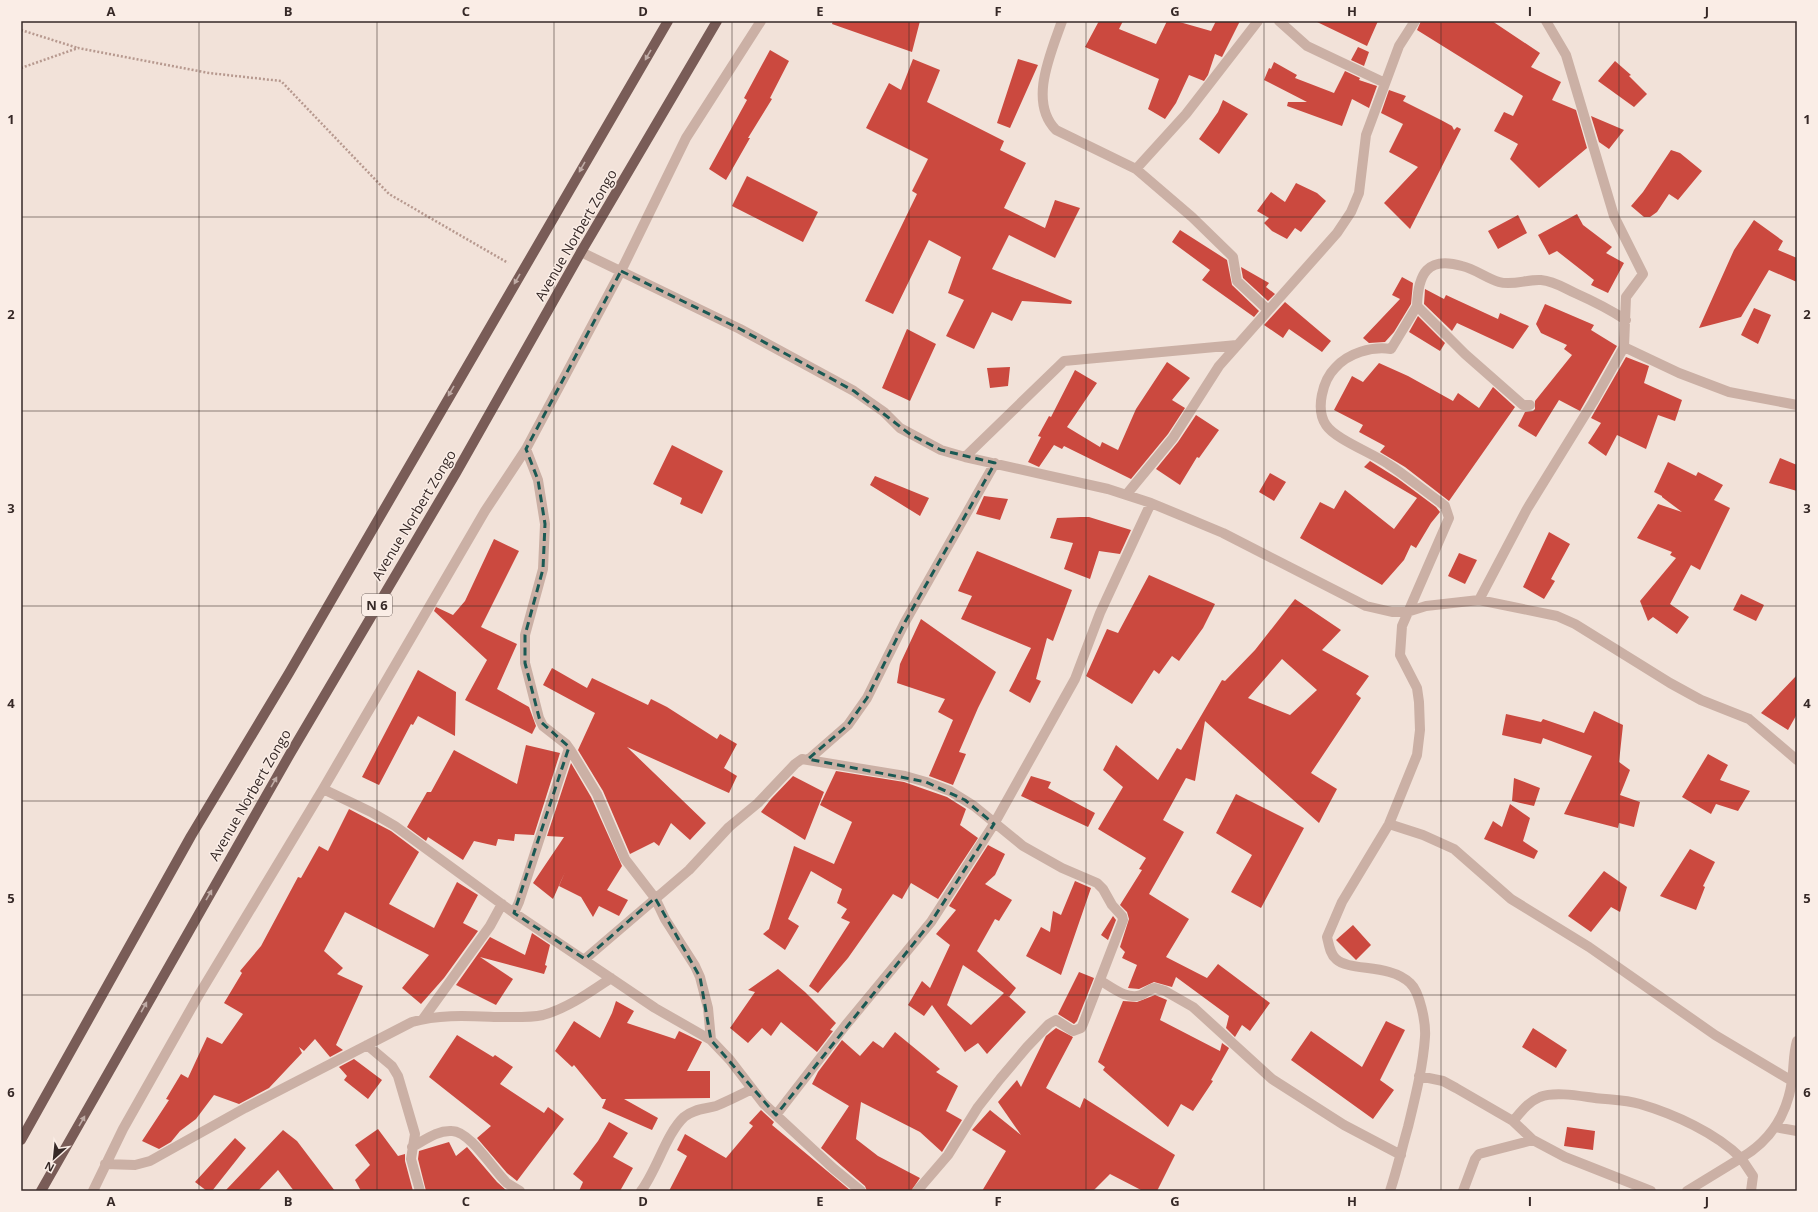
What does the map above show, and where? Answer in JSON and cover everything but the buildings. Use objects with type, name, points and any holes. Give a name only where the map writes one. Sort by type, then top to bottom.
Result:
[{"type":"main road","name":"Avenue Norbert Zongo","points":[[21,1140],[191,836],[289,673],[521,271],[668,21]]},
{"type":"main road","name":"Avenue Norbert Zongo","points":[[41,1191],[290,754],[460,466],[581,252],[717,21]]},
{"type":"street","points":[[93,1191],[123,1129],[197,998],[323,789],[481,518],[526,449],[621,271],[686,138],[761,21]]},
{"type":"street","points":[[1062,21],[1047,67],[1043,95],[1048,122],[1056,130],[1136,169],[1192,217],[1230,253],[1233,257],[1237,281],[1268,310]]},
{"type":"street","points":[[1136,169],[1190,108],[1258,21]]},
{"type":"street","points":[[1279,21],[1307,46],[1385,83]]},
{"type":"street","points":[[1126,495],[1173,438],[1220,366],[1337,233],[1351,212],[1358,193],[1366,135],[1399,46],[1415,21]]},
{"type":"street","points":[[1478,600],[1527,508],[1594,402],[1624,347],[1626,297],[1643,274],[1614,216],[1566,55],[1546,21]]},
{"type":"street","points":[[581,252],[740,328],[854,391],[911,435],[941,450],[965,457],[1108,489],[1151,503],[1223,533],[1366,606],[1392,612],[1407,612],[1426,606],[1478,600],[1550,615],[1575,624],[1670,683],[1701,700],[1749,720],[1797,760]]},
{"type":"street","points":[[1390,1191],[1401,1155],[1419,1076],[1425,1036],[1416,990],[1404,978],[1385,970],[1348,965],[1336,960],[1327,937],[1342,902],[1389,824],[1417,755],[1420,730],[1417,688],[1400,655],[1402,626],[1447,526],[1449,518],[1444,506],[1388,464],[1335,434],[1325,424],[1322,411],[1322,400],[1325,381],[1338,364],[1350,357],[1379,347],[1391,349],[1418,306],[1418,289],[1426,271],[1432,265],[1442,263],[1462,266],[1499,282],[1516,283],[1529,280],[1552,281],[1602,304],[1626,320]]},
{"type":"street","points":[[1418,306],[1465,354],[1524,405],[1530,405]]},
{"type":"street","points":[[965,457],[1064,361],[1237,345]]},
{"type":"street","points":[[1624,347],[1679,373],[1729,392],[1797,405]]},
{"type":"street","points":[[526,449],[538,480],[545,524],[543,569],[525,635],[525,663],[540,721],[547,730],[569,748],[597,794],[625,859],[655,898],[700,977],[708,1008],[711,1040]]},
{"type":"street","points":[[809,759],[848,725],[867,698],[905,622],[995,463]]},
{"type":"street","points":[[776,1115],[845,1026],[931,922],[994,824],[1075,679],[1100,613],[1151,503]]},
{"type":"street","points":[[514,913],[519,902],[569,748]]},
{"type":"street","points":[[585,959],[689,870],[729,827],[758,803],[794,764],[802,759],[891,774],[926,782],[950,791],[965,800],[1023,846],[1062,868],[1097,882],[1123,919],[1101,981],[1081,1028],[1073,1031],[1056,1020],[1039,1034],[978,1107],[948,1155],[917,1191]]},
{"type":"street","points":[[323,789],[371,812],[401,830],[514,913],[585,959],[664,1015],[711,1040],[730,1060],[752,1089],[776,1115],[834,1169],[861,1191]]},
{"type":"street","points":[[1389,824],[1454,849],[1511,899],[1589,947],[1715,1035],[1792,1081]]},
{"type":"street","points":[[423,1019],[490,926],[502,904]]},
{"type":"street","points":[[105,1164],[135,1165],[150,1161],[245,1108],[398,1028],[423,1019],[450,1016],[513,1018],[544,1014],[576,1000],[611,978]]},
{"type":"street","points":[[1101,981],[1125,995],[1133,997],[1143,995],[1155,988],[1171,994],[1204,1016],[1272,1079],[1339,1122],[1401,1155]]},
{"type":"street","points":[[1692,1190],[1763,1143],[1775,1127],[1792,1081],[1792,1064],[1797,1041]]},
{"type":"street","points":[[367,1045],[392,1066],[398,1076],[414,1134],[412,1166],[420,1191]]},
{"type":"street","points":[[1419,1076],[1443,1081],[1513,1121],[1533,1140],[1565,1158],[1651,1191]]},
{"type":"street","points":[[642,1191],[652,1176],[668,1143],[685,1117],[691,1112],[732,1100],[752,1089]]},
{"type":"street","points":[[1513,1121],[1530,1102],[1540,1097],[1549,1095],[1578,1096],[1628,1102],[1661,1112],[1714,1136],[1727,1144],[1741,1158],[1753,1176],[1751,1191]]},
{"type":"street","points":[[1775,1127],[1797,1131]]},
{"type":"street","points":[[412,1147],[432,1135],[442,1132],[457,1132],[471,1142],[507,1182],[520,1191]]},
{"type":"street","points":[[1463,1191],[1478,1154],[1533,1140]]},
{"type":"path","points":[[21,30],[78,48],[209,73],[280,81],[389,194],[521,271]]},
{"type":"path","points":[[21,68],[78,48]]},
{"type":"highlighted area","points":[[621,271],[740,329],[854,391],[911,435],[941,450],[995,463],[905,622],[867,698],[848,725],[808,759],[926,782],[965,800],[994,824],[931,922],[776,1115],[711,1040],[700,977],[655,898],[585,959],[514,913],[569,747],[540,721],[525,663],[525,635],[543,569],[545,524],[538,480],[526,449]]}]
